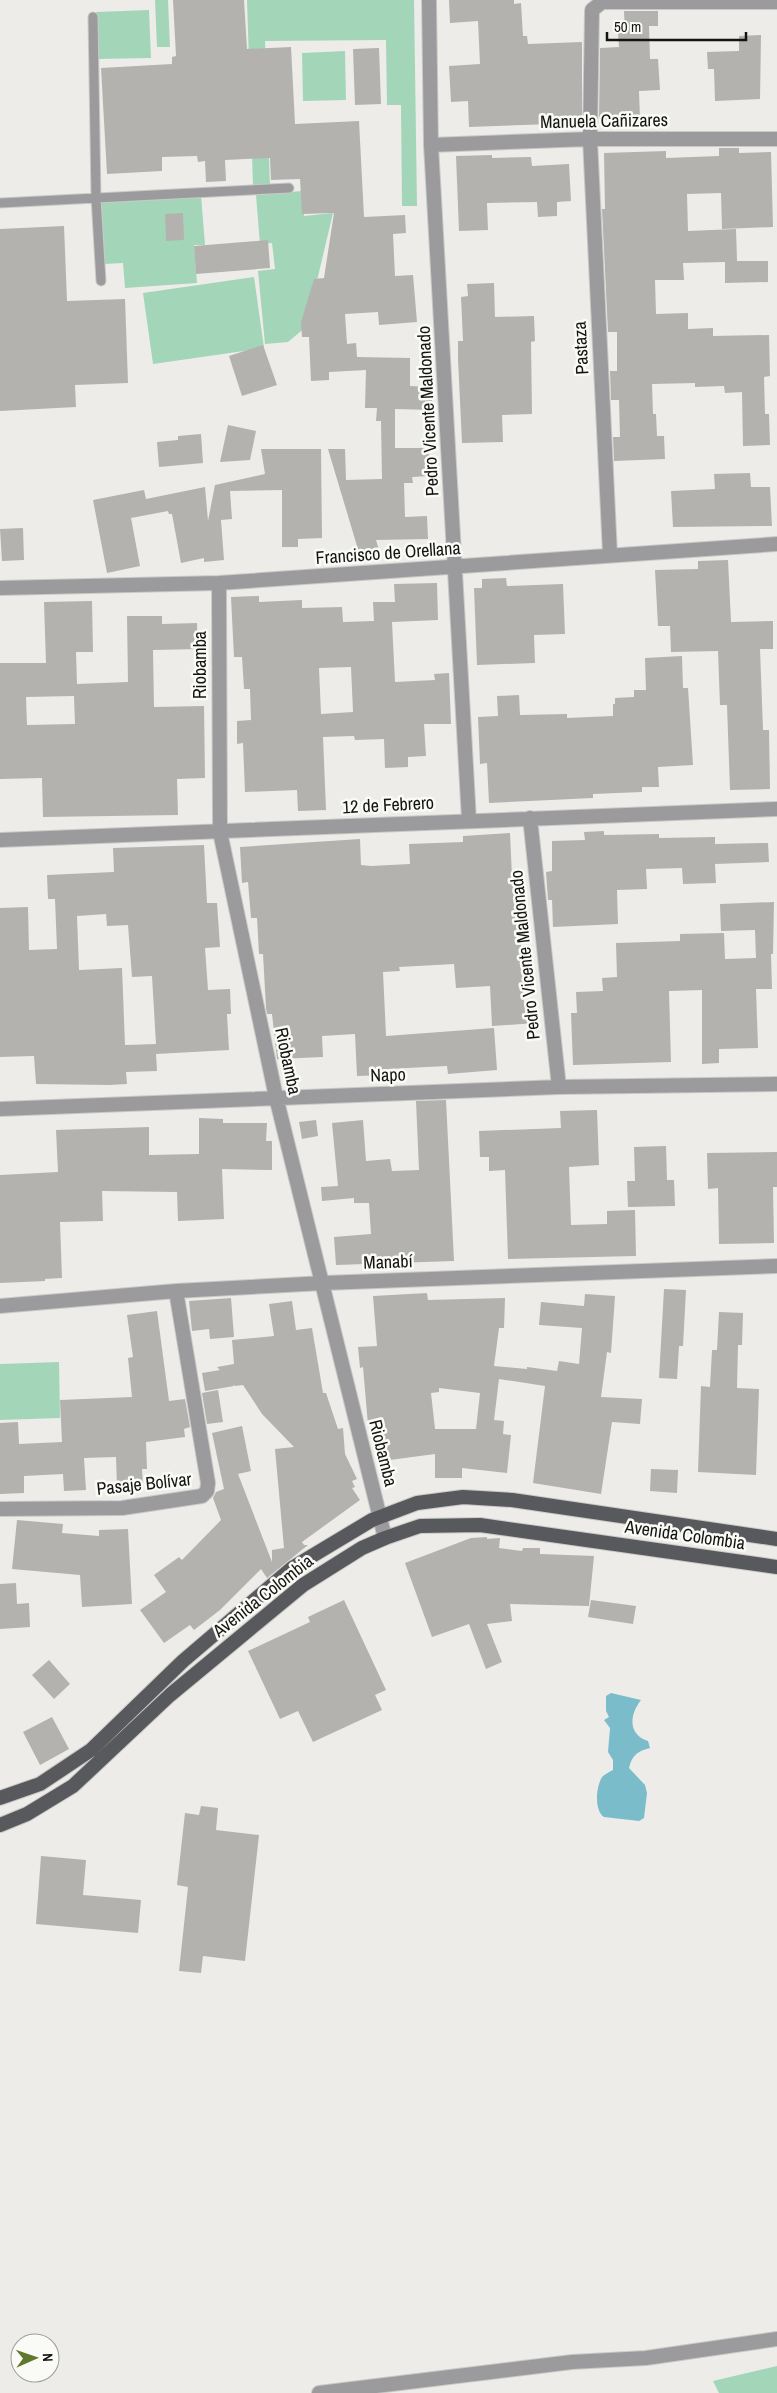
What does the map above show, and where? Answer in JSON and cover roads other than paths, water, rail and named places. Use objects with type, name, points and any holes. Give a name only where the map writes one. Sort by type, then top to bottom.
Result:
[{"type":"main road","name":"Avenida Colombia","points":[[0,1798],[40,1784],[91,1750],[183,1661],[292,1568],[380,1517],[417,1503],[463,1497],[512,1500],[777,1539]]},
{"type":"main road","name":"Avenida Colombia","points":[[0,1825],[27,1814],[73,1786],[170,1695],[303,1585],[362,1548],[420,1526],[480,1525],[777,1567]]},
{"type":"street","name":"Pedro Vicente Maldonado","points":[[428,0],[431,145],[468,820]]},
{"type":"street","name":"Pastaza","points":[[610,554],[590,139],[592,10],[602,2],[777,2]]},
{"type":"street","name":"Manuela Cañizares","points":[[431,145],[590,139],[777,139]]},
{"type":"street","name":"Francisco de Orellana","points":[[0,588],[218,582],[455,568],[610,554],[777,544]]},
{"type":"street","name":"Riobamba","points":[[218,582],[220,832],[276,1097],[324,1283],[385,1538]]},
{"type":"street","name":"12 de Febrero","points":[[0,840],[468,820],[777,810]]},
{"type":"street","name":"Pedro Vicente Maldonado","points":[[530,818],[558,1088]]},
{"type":"street","name":"Napo","points":[[0,1109],[276,1097],[558,1088],[777,1084]]},
{"type":"street","name":"Manabí","points":[[0,1306],[176,1292],[324,1283],[777,1266]]},
{"type":"street","name":"Pasaje Bolívar","points":[[0,1509],[122,1508],[202,1496],[207,1491],[208,1482],[176,1292]]},
{"type":"street","points":[[319,2393],[572,2362],[646,2358],[777,2338]]},
{"type":"lane","points":[[92,17],[96,198],[101,281]]},
{"type":"lane","points":[[0,202],[289,188]]},
{"type":"water","points":[[611,1693],[641,1700],[634,1711],[634,1729],[636,1734],[648,1741],[650,1748],[636,1754],[629,1768],[645,1785],[647,1793],[644,1818],[639,1821],[604,1817],[597,1804],[597,1792],[600,1781],[603,1776],[613,1770],[613,1760],[608,1752],[610,1728],[604,1720],[609,1717],[606,1711],[606,1696]]}]
